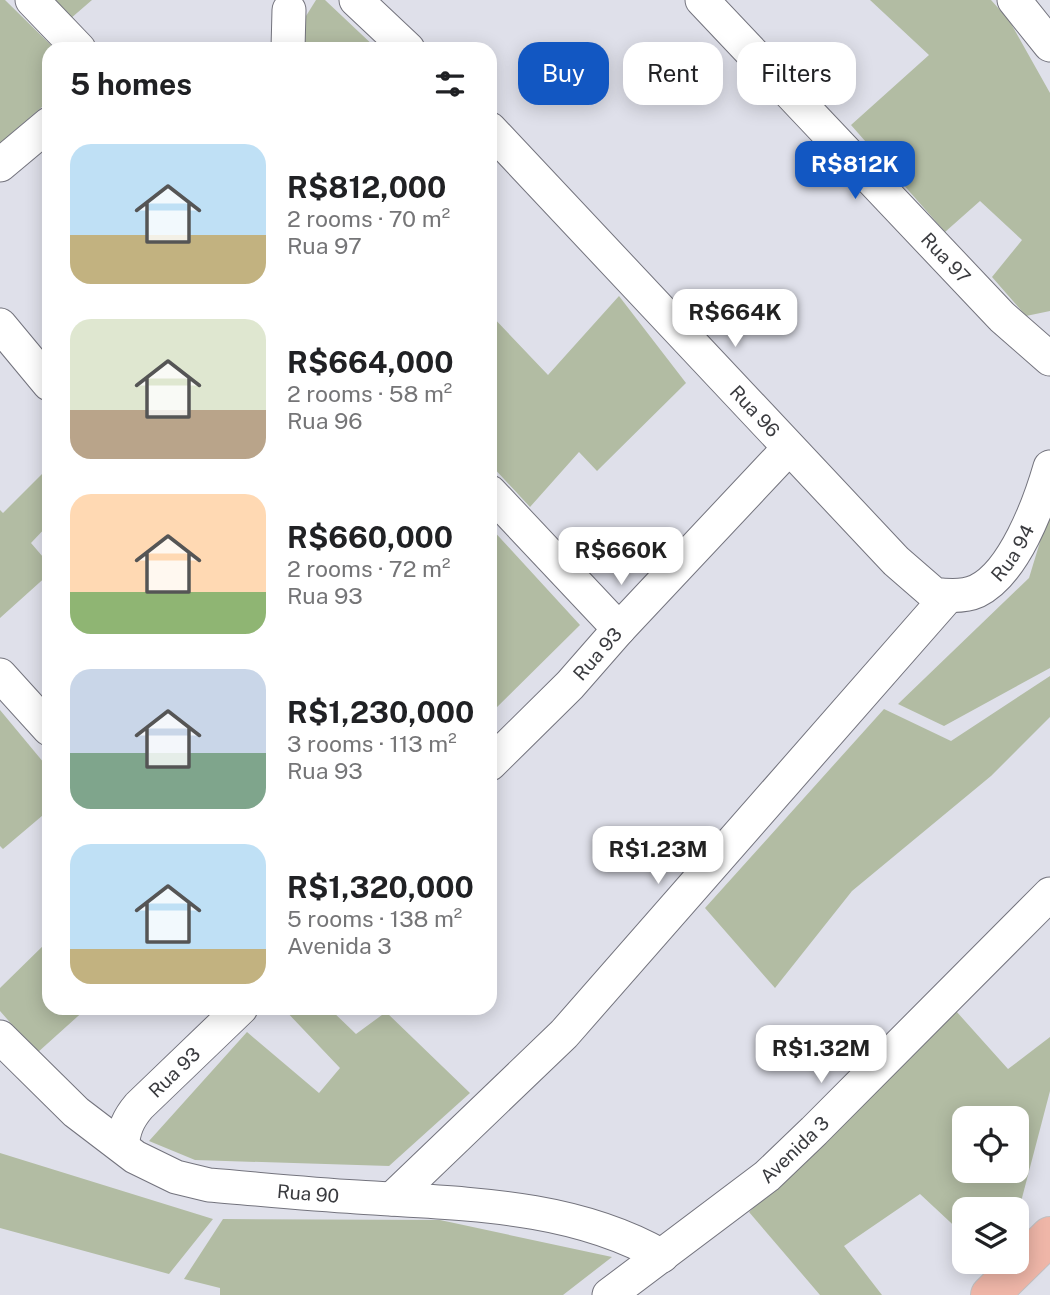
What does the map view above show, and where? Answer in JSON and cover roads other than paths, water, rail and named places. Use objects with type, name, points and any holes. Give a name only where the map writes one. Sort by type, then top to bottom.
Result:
[{"type":"main road","points":[[989,1295],[1050,1236]]},
{"type":"street","points":[[32,0],[72,42]]},
{"type":"street","points":[[356,0],[401,42]]},
{"type":"street","name":"Rua 97","points":[[702,0],[1002,317],[1050,359]]},
{"type":"street","points":[[1014,0],[1050,45]]},
{"type":"street","points":[[288,42],[290,3]]},
{"type":"street","points":[[0,165],[42,130]]},
{"type":"street","name":"Rua 96","points":[[497,136],[896,561],[934,594],[963,593]]},
{"type":"street","points":[[0,325],[42,376]]},
{"type":"street","name":"Rua 93","points":[[497,757],[570,685],[789,448]]},
{"type":"street","name":"Rua 94","points":[[392,1199],[565,1034],[963,593],[993,579],[1005,566],[1040,500],[1050,467]]},
{"type":"street","points":[[497,499],[619,629]]},
{"type":"street","points":[[0,675],[42,721]]},
{"type":"street","name":"Avenida 3","points":[[608,1295],[776,1167],[1050,894]]},
{"type":"street","name":"Rua 93","points":[[122,1146],[130,1116],[234,1015]]},
{"type":"street","name":"Rua 90","points":[[0,1037],[76,1112],[155,1169],[176,1177],[209,1185],[535,1213],[611,1231],[662,1256]]}]
